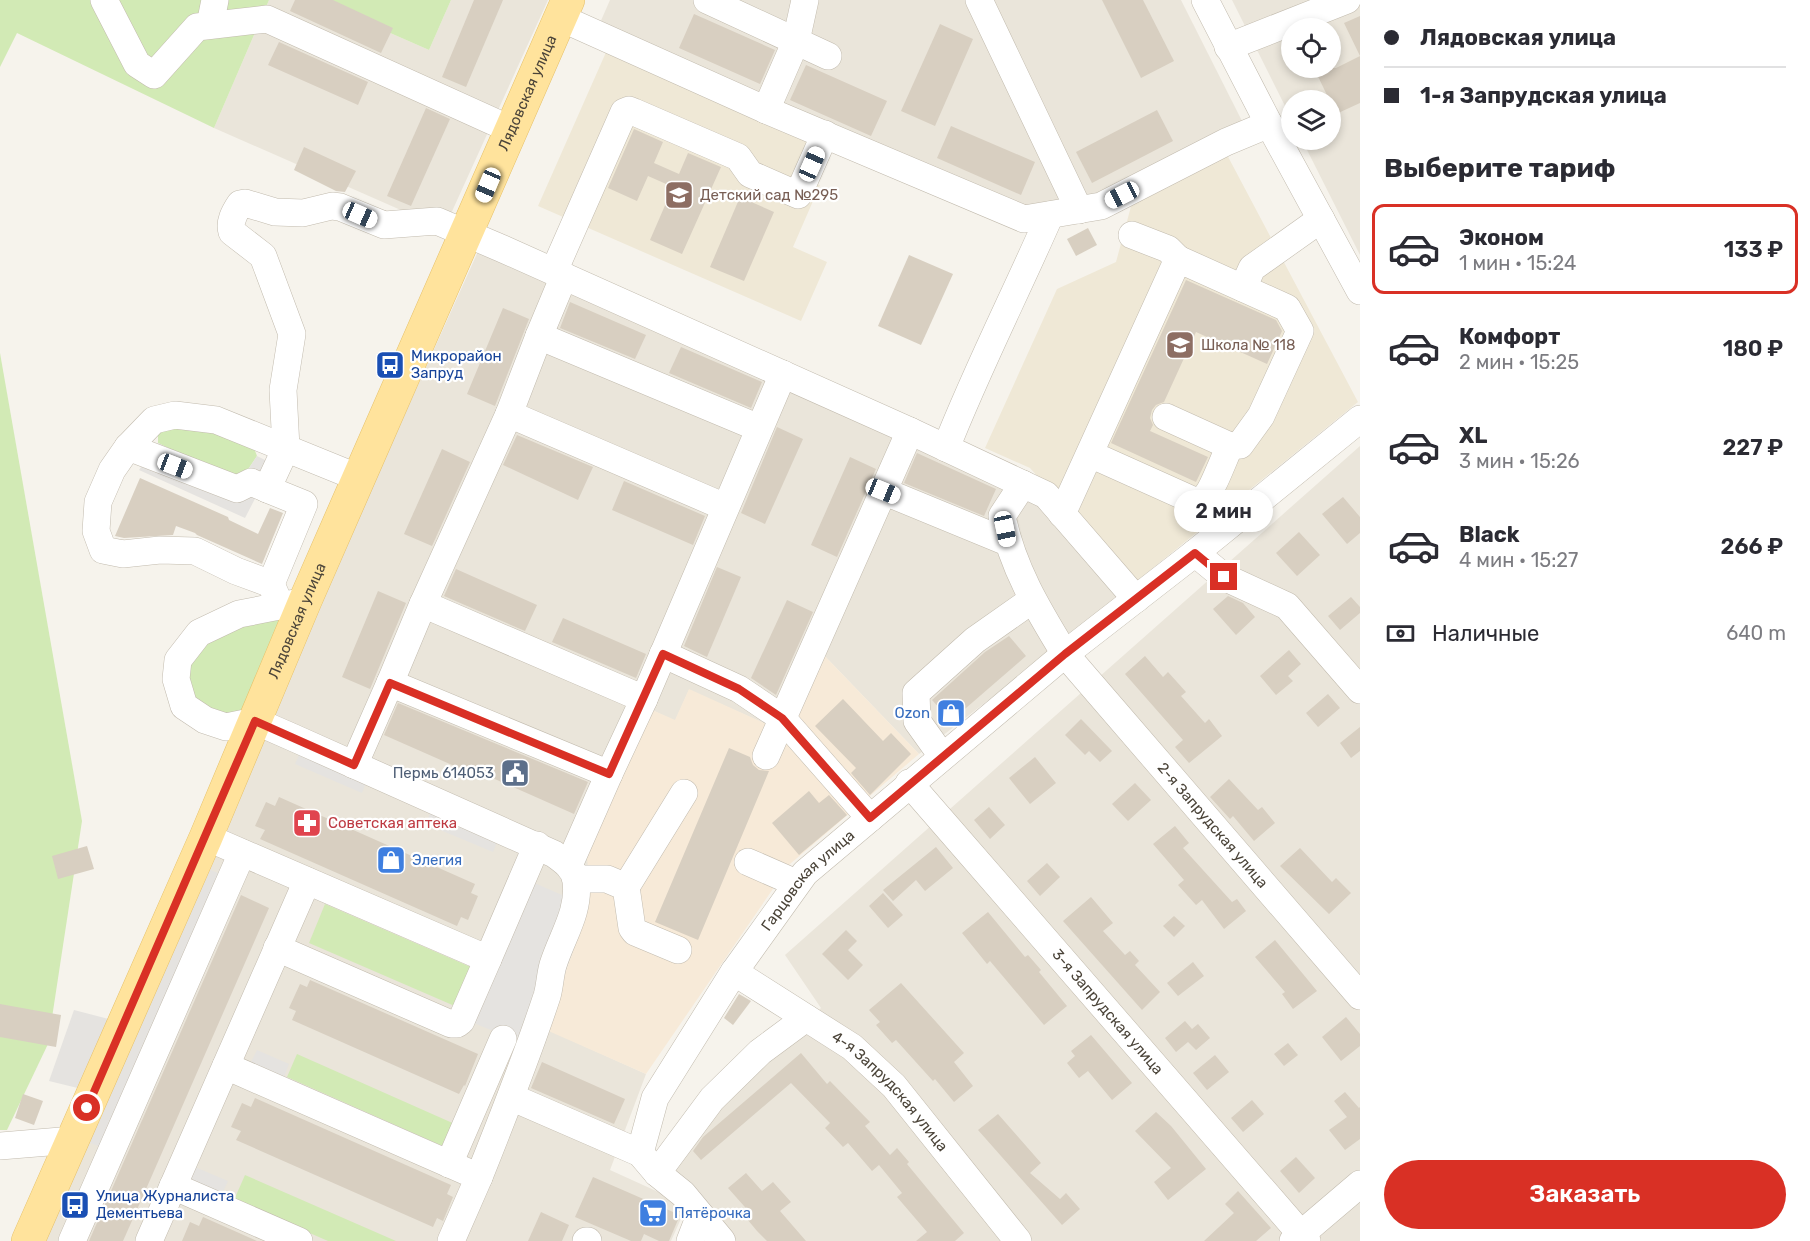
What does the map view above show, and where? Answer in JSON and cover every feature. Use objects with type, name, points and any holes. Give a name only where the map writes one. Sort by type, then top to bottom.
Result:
[{"type":"main road","name":"Лядовская улица","points":[[28,1241],[255,721],[285,596],[359,478],[512,130],[562,6]]},
{"type":"street","points":[[104,0],[137,64],[154,75],[212,13],[267,19],[512,130]]},
{"type":"street","points":[[707,0],[828,56]]},
{"type":"street","points":[[766,110],[796,41],[805,0]]},
{"type":"street","points":[[980,0],[1079,210]]},
{"type":"street","points":[[1205,0],[1269,124],[1360,291]]},
{"type":"street","points":[[1228,46],[1347,0]]},
{"type":"street","points":[[562,6],[766,110],[1024,219],[1101,206],[1226,142],[1269,124]]},
{"type":"street","points":[[354,765],[423,604],[509,414],[539,336],[559,274],[624,112],[630,110],[738,157],[750,174],[798,195],[825,134]]},
{"type":"street","points":[[267,489],[286,448],[283,390],[292,334],[263,256],[232,232],[232,219],[240,204],[245,203],[275,212],[303,213],[332,206],[340,207],[384,225],[437,221],[467,233],[910,431],[1046,495],[1136,599]]},
{"type":"street","points":[[946,448],[967,394],[1009,308],[1050,215]]},
{"type":"street","points":[[1243,288],[1252,268],[1321,219]]},
{"type":"street","points":[[1132,235],[1168,249],[1178,259],[1287,308],[1300,331],[1261,416],[1240,445],[1230,446],[1166,417]]},
{"type":"street","points":[[1062,514],[1178,259]]},
{"type":"street","points":[[539,336],[759,428]]},
{"type":"street","points":[[451,1241],[511,1097],[548,993],[553,965],[574,912],[577,898],[573,872],[609,774],[644,699],[783,374]]},
{"type":"street","points":[[509,414],[725,507]]},
{"type":"street","points":[[285,596],[195,551],[160,550],[123,554],[103,550],[96,531],[98,502],[112,470],[128,447],[154,420],[175,415],[216,420],[359,478]]},
{"type":"street","name":"Гарцовская улица","points":[[639,1153],[655,1098],[734,972],[805,873],[909,783],[1065,654],[1195,553],[1360,419]]},
{"type":"street","points":[[766,756],[910,431]]},
{"type":"street","points":[[1090,454],[1195,501],[1203,499],[1208,492],[1230,446]]},
{"type":"street","points":[[128,447],[237,489],[251,482],[304,504],[285,596]]},
{"type":"street","name":"2-я Запрудская улица","points":[[1023,484],[1002,516],[1007,542],[1032,600],[1065,654],[1360,996]]},
{"type":"street","points":[[883,491],[1007,542]]},
{"type":"street","points":[[1195,553],[1224,577],[1287,606],[1360,690]]},
{"type":"street","points":[[285,596],[199,633],[178,660],[176,678],[184,706],[205,720],[226,727],[255,721],[554,854],[573,872],[607,879],[626,887]]},
{"type":"street","points":[[942,756],[917,721],[916,693],[975,639],[1032,600]]},
{"type":"street","points":[[423,604],[644,699]]},
{"type":"street","points":[[663,654],[739,689],[782,718],[870,818]]},
{"type":"street","points":[[390,683],[609,774]]},
{"type":"street","name":"3-я Запрудская улица","points":[[909,783],[1300,1239]]},
{"type":"street","points":[[678,950],[635,932],[632,928],[626,887],[684,793]]},
{"type":"street","points":[[206,837],[488,959]]},
{"type":"street","points":[[277,948],[451,1024],[457,1024],[461,1021],[537,846]]},
{"type":"street","points":[[72,1241],[242,853]]},
{"type":"street","points":[[748,862],[796,883]]},
{"type":"street","points":[[149,1241],[307,881]]},
{"type":"street","name":"4-я Запрудская улица","points":[[734,972],[852,1047],[894,1086],[1018,1241]]},
{"type":"street","points":[[657,1173],[712,1099],[760,1052],[806,1018]]},
{"type":"street","points":[[461,1021],[528,1050]]},
{"type":"street","points":[[449,1164],[503,1039]]},
{"type":"street","points":[[226,1066],[479,1177]]},
{"type":"street","points":[[511,1097],[639,1153],[657,1173],[682,1194],[722,1241]]},
{"type":"street","points":[[0,1146],[73,1140]]},
{"type":"street","points":[[1300,1239],[1360,1184]]},
{"type":"street","points":[[173,1186],[299,1241]]},
{"type":"street","points":[[690,1241],[700,1215]]},
{"type":"shaded area","points":[[269,0],[315,0],[429,50],[451,0],[548,0],[444,229],[214,128]]},
{"type":"shaded area","points":[[610,0],[1181,0],[1243,123],[1036,226],[596,32]]},
{"type":"shaded area","points":[[1232,0],[1360,0],[1360,255],[1307,150],[1341,150],[1341,90],[1281,90],[1281,98]]},
{"type":"shaded area","name":"Детский сад №295","points":[[607,50],[817,142],[802,177],[820,185],[793,247],[827,262],[801,321],[538,206]]},
{"type":"shaded area","name":"Школа № 118","points":[[1225,151],[1358,402],[1133,584],[1030,468],[985,448],[1057,289],[1116,262],[1133,199]]},
{"type":"shaded area","points":[[480,247],[1035,488],[1127,592],[919,754],[819,650],[784,732],[689,690],[675,721],[650,709],[589,876],[585,909],[572,955],[544,1028],[646,1074],[610,1170],[687,1205],[671,1241],[41,1241],[273,708]]},
{"type":"shaded area","points":[[158,443],[238,480],[257,456],[273,464],[245,518],[139,470]]},
{"type":"shaded area","points":[[1360,446],[1360,1241],[730,1241],[661,1163],[821,1008],[785,955]]},
{"type":"shaded area","points":[[819,650],[919,754],[790,864],[646,1074],[544,1029],[572,955],[585,909],[589,876],[586,850],[650,709],[675,720],[689,689],[784,732]]},
{"type":"shaded area","points":[[301,751],[367,780],[362,793],[295,764]]},
{"type":"shaded area","points":[[431,811],[498,840],[493,852],[426,824]]},
{"type":"shaded area","points":[[208,869],[220,874],[101,1147],[88,1142]]},
{"type":"shaded area","points":[[530,881],[571,899],[542,984],[517,1041],[469,1021]]},
{"type":"shaded area","points":[[74,1010],[124,1023],[94,1092],[49,1081]]},
{"type":"shaded area","points":[[257,1050],[289,1064],[284,1077],[251,1062]]},
{"type":"shaded area","points":[[195,1167],[228,1181],[222,1194],[190,1180]]},
{"type":"green space","points":[[0,0],[269,0],[214,128],[17,33],[0,67]]},
{"type":"green space","points":[[315,0],[451,0],[429,50]]},
{"type":"green space","points":[[0,353],[82,821],[48,1044],[7,1130],[0,1130]]},
{"type":"green space","points":[[175,419],[254,448],[257,456],[238,480],[215,471],[158,443],[158,434]]},
{"type":"green space","points":[[287,615],[248,711],[232,719],[197,705],[184,675],[199,649],[217,632]]},
{"type":"green space","points":[[325,904],[473,968],[457,1007],[309,943]]},
{"type":"green space","points":[[297,1054],[457,1125],[447,1148],[287,1077]]},
{"type":"green space","points":[[245,1175],[396,1241],[328,1241],[234,1200]]},
{"type":"building","points":[[295,0],[333,0],[393,28],[381,53],[290,11]]},
{"type":"building","points":[[474,0],[503,0],[466,87],[442,77]]},
{"type":"building","points":[[1102,0],[1143,0],[1174,61],[1141,78]]},
{"type":"building","points":[[694,14],[775,50],[760,84],[679,48]]},
{"type":"building","points":[[1360,16],[1360,56],[1344,23]]},
{"type":"building","points":[[940,24],[973,39],[935,126],[901,111]]},
{"type":"building","points":[[279,42],[368,82],[358,105],[268,65]]},
{"type":"building","points":[[1360,56],[1360,103],[1341,112],[1341,90],[1325,90],[1319,78],[1341,78],[1341,66]]},
{"type":"building","points":[[806,65],[887,101],[871,136],[790,100]]},
{"type":"building","points":[[426,108],[450,119],[411,206],[387,196]]},
{"type":"building","points":[[1157,110],[1173,141],[1092,183],[1076,152]]},
{"type":"building","points":[[951,126],[1035,162],[1021,195],[937,158]]},
{"type":"building","points":[[634,129],[663,142],[654,163],[679,174],[688,153],[721,167],[682,254],[650,240],[673,187],[648,176],[637,201],[608,188]]},
{"type":"building","points":[[304,147],[356,171],[345,192],[336,191],[294,170]]},
{"type":"building","points":[[740,197],[774,212],[744,281],[710,267]]},
{"type":"building","points":[[1088,228],[1097,245],[1076,256],[1067,239]]},
{"type":"building","points":[[909,255],[953,274],[921,345],[878,326]]},
{"type":"building","points":[[1186,280],[1276,320],[1282,331],[1267,364],[1196,332],[1164,402],[1156,405],[1152,410],[1150,418],[1153,425],[1150,431],[1208,457],[1196,482],[1111,443]]},
{"type":"building","points":[[570,302],[646,335],[635,359],[560,328]]},
{"type":"building","points":[[503,308],[529,319],[495,406],[467,394]]},
{"type":"building","points":[[681,347],[762,382],[751,408],[669,373]]},
{"type":"building","points":[[777,427],[803,439],[765,524],[741,513]]},
{"type":"building","points":[[517,435],[593,467],[578,500],[503,465]]},
{"type":"building","points":[[442,449],[470,462],[432,546],[404,534]]},
{"type":"building","points":[[917,453],[996,489],[984,516],[904,483]]},
{"type":"building","points":[[850,457],[876,469],[837,557],[811,545]]},
{"type":"building","points":[[140,478],[228,517],[229,520],[258,534],[270,508],[283,513],[262,564],[176,526],[173,535],[124,538],[115,536]]},
{"type":"building","points":[[624,481],[705,516],[693,545],[612,510]]},
{"type":"building","points":[[1343,497],[1360,517],[1360,533],[1347,544],[1322,514]]},
{"type":"building","points":[[1299,532],[1320,555],[1297,576],[1276,553]]},
{"type":"building","points":[[717,567],[741,577],[707,657],[684,646]]},
{"type":"building","points":[[456,569],[537,605],[525,631],[444,596]]},
{"type":"building","points":[[378,591],[406,603],[370,689],[342,677]]},
{"type":"building","points":[[1228,596],[1243,603],[1255,617],[1236,635],[1213,609]]},
{"type":"building","points":[[1351,597],[1360,607],[1360,613],[1340,630],[1328,616]]},
{"type":"building","points":[[787,600],[813,612],[776,695],[751,678]]},
{"type":"building","points":[[563,618],[646,654],[636,678],[552,642]]},
{"type":"building","points":[[1009,636],[1026,656],[951,721],[932,700],[985,652]]},
{"type":"building","points":[[1289,650],[1301,664],[1288,676],[1293,681],[1276,695],[1260,676]]},
{"type":"building","points":[[1145,656],[1163,677],[1168,672],[1186,692],[1181,696],[1205,723],[1209,719],[1222,736],[1189,763],[1175,747],[1183,740],[1125,674]]},
{"type":"building","points":[[1328,694],[1340,708],[1318,727],[1306,713]]},
{"type":"building","points":[[843,699],[883,741],[891,733],[911,754],[870,795],[851,773],[856,768],[815,726]]},
{"type":"building","points":[[398,703],[588,782],[574,814],[470,768],[468,772],[384,735]]},
{"type":"building","points":[[1081,719],[1112,751],[1100,762],[1089,751],[1085,755],[1065,735]]},
{"type":"building","points":[[1360,727],[1360,751],[1351,758],[1340,743]]},
{"type":"building","points":[[729,748],[750,757],[753,765],[759,770],[769,771],[698,940],[655,922]]},
{"type":"building","points":[[1035,757],[1056,783],[1030,804],[1009,778]]},
{"type":"building","points":[[1229,779],[1258,810],[1262,807],[1275,823],[1254,841],[1233,816],[1230,819],[1210,797]]},
{"type":"building","points":[[1135,783],[1151,800],[1128,821],[1112,804]]},
{"type":"building","points":[[809,791],[819,803],[829,795],[847,815],[799,855],[772,823]]},
{"type":"building","points":[[279,797],[475,884],[471,893],[478,896],[468,920],[461,917],[457,926],[260,839],[265,830],[255,826],[266,802],[275,806]]},
{"type":"building","points":[[989,807],[1005,825],[990,839],[974,820]]},
{"type":"building","points":[[1175,826],[1189,843],[1183,848],[1232,902],[1237,899],[1246,911],[1224,929],[1202,900],[1196,905],[1178,885],[1184,880],[1153,844]]},
{"type":"building","points":[[87,846],[94,869],[58,879],[52,856]]},
{"type":"building","points":[[936,847],[953,868],[925,891],[916,880],[893,901],[883,890]]},
{"type":"building","points":[[1300,848],[1332,882],[1336,878],[1351,893],[1329,914],[1280,866]]},
{"type":"building","points":[[1047,863],[1060,877],[1040,896],[1027,881]]},
{"type":"building","points":[[883,893],[903,915],[888,928],[869,906]]},
{"type":"building","points":[[241,895],[269,908],[143,1196],[123,1241],[89,1241]]},
{"type":"building","points":[[1091,897],[1113,923],[1103,931],[1125,955],[1130,951],[1139,961],[1135,965],[1160,992],[1142,1010],[1063,921]]},
{"type":"building","points":[[988,912],[1025,957],[1028,955],[1041,970],[1039,972],[1067,1006],[1044,1025],[990,961],[987,964],[962,933]]},
{"type":"building","points":[[1174,916],[1185,926],[1174,937],[1163,926]]},
{"type":"building","points":[[846,930],[857,941],[848,950],[863,965],[848,980],[822,954]]},
{"type":"building","points":[[1275,940],[1317,991],[1293,1009],[1282,994],[1285,992],[1255,957]]},
{"type":"building","points":[[1193,962],[1204,976],[1178,996],[1167,983]]},
{"type":"building","points":[[310,980],[478,1054],[465,1086],[459,1094],[292,1020],[296,1011],[289,1008],[300,984],[307,987]]},
{"type":"building","points":[[901,983],[964,1053],[954,1062],[973,1086],[954,1102],[935,1079],[933,1081],[896,1040],[892,1043],[876,1025],[880,1022],[869,1010]]},
{"type":"building","points":[[739,994],[751,1001],[733,1025],[724,1018]]},
{"type":"building","points":[[0,1004],[61,1015],[56,1047],[0,1037]]},
{"type":"building","points":[[1346,1017],[1360,1034],[1360,1046],[1341,1061],[1322,1037]]},
{"type":"building","points":[[1185,1021],[1192,1029],[1198,1024],[1210,1038],[1196,1050],[1188,1042],[1176,1052],[1165,1038]]},
{"type":"building","points":[[1091,1035],[1132,1083],[1112,1100],[1088,1071],[1079,1078],[1067,1063],[1075,1056],[1071,1051]]},
{"type":"building","points":[[1288,1043],[1298,1055],[1284,1066],[1274,1054]]},
{"type":"building","points":[[801,1053],[827,1084],[830,1081],[870,1122],[865,1126],[890,1155],[897,1148],[909,1162],[907,1164],[964,1233],[955,1241],[916,1241],[927,1232],[897,1197],[902,1193],[879,1165],[872,1171],[848,1143],[843,1147],[825,1128],[830,1123],[791,1083],[701,1160],[693,1151],[703,1137]]},
{"type":"building","points":[[1215,1055],[1229,1072],[1207,1090],[1193,1073]]},
{"type":"building","points":[[542,1062],[625,1099],[614,1124],[531,1088]]},
{"type":"building","points":[[1345,1092],[1360,1107],[1360,1139],[1345,1150],[1329,1130],[1347,1117],[1334,1101]]},
{"type":"building","points":[[23,1094],[43,1101],[34,1125],[15,1118]]},
{"type":"building","points":[[255,1098],[451,1185],[447,1194],[453,1197],[443,1221],[437,1218],[433,1227],[236,1140],[241,1131],[231,1127],[242,1103],[251,1107]]},
{"type":"building","points":[[1252,1100],[1264,1114],[1243,1132],[1231,1118]]},
{"type":"building","points":[[1156,1112],[1171,1126],[1206,1169],[1168,1200],[1154,1182],[1171,1168],[1135,1131]]},
{"type":"building","points":[[998,1114],[1041,1163],[1030,1173],[1060,1199],[1066,1193],[1080,1209],[1062,1225],[978,1130]]},
{"type":"building","points":[[1296,1157],[1315,1178],[1299,1193],[1280,1171]]},
{"type":"building","points":[[746,1173],[762,1191],[773,1182],[791,1202],[780,1211],[806,1241],[767,1241],[757,1231],[747,1219],[752,1215],[728,1188]]},
{"type":"building","points":[[593,1177],[680,1215],[669,1241],[659,1241],[644,1234],[641,1241],[631,1241],[575,1217]]},
{"type":"building","points":[[1238,1191],[1271,1228],[1256,1241],[1204,1241],[1234,1213],[1225,1204]]},
{"type":"building","points":[[541,1212],[569,1225],[562,1241],[528,1241]]},
{"type":"building","points":[[203,1217],[257,1241],[182,1241],[190,1222],[199,1226]]},
{"type":"place","name":"Детский сад №295","points":[[679,195]]},
{"type":"place","name":"Школа № 118","points":[[1180,345]]},
{"type":"place","name":"Микрорайон Запруд","points":[[390,365]]},
{"type":"place","name":"Ozon","points":[[951,713]]},
{"type":"place","name":"Пермь 614053","points":[[515,773]]},
{"type":"place","name":"Советская аптека","points":[[307,823]]},
{"type":"place","name":"Элегия","points":[[391,860]]},
{"type":"place","name":"Улица Журналиста Дементьева","points":[[75,1205]]},
{"type":"place","name":"Пятёрочка","points":[[653,1213]]},
{"type":"route","points":[[87,1108],[255,721],[354,765],[390,683],[609,774],[663,654],[739,689],[782,718],[870,818],[1065,654],[1195,553],[1224,577]]}]
